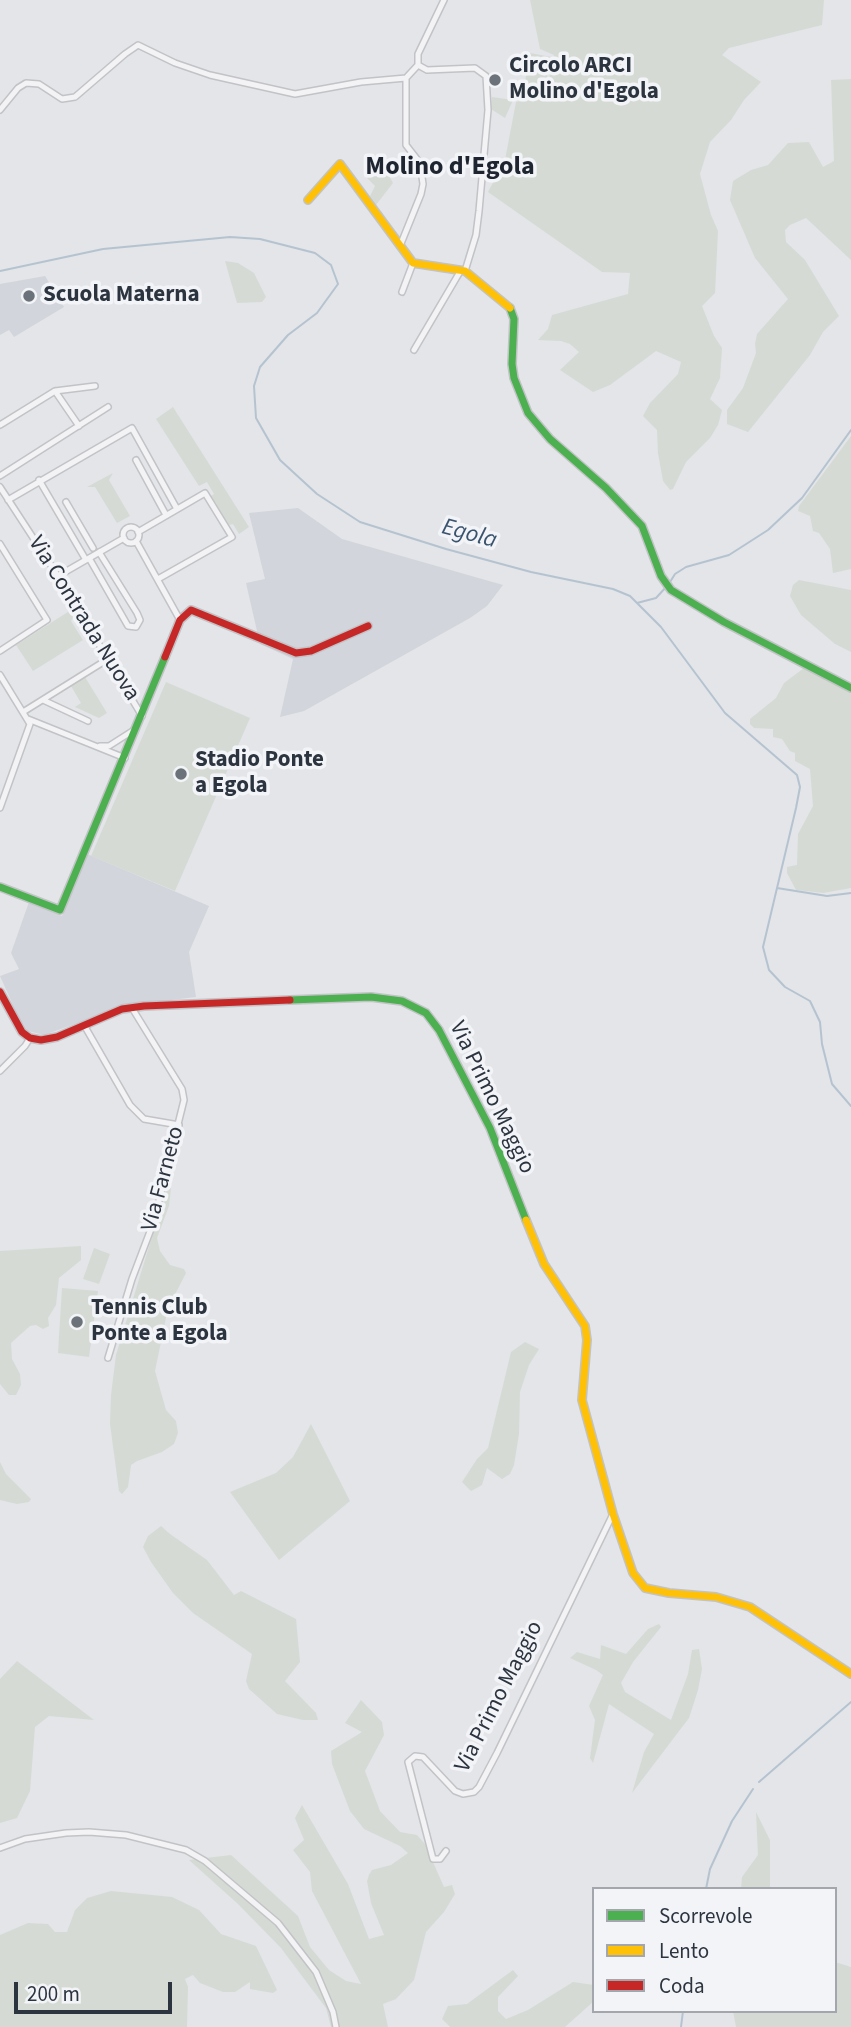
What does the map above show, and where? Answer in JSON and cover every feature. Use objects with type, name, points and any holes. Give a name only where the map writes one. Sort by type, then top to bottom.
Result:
[{"type":"street","points":[[400,246],[423,184],[420,163],[406,145],[406,78],[418,65],[418,54],[444,0]]},
{"type":"street","points":[[0,110],[18,88],[26,83],[38,84],[62,99],[75,97],[138,45],[175,63],[210,75],[295,94],[361,82],[406,78]]},
{"type":"street","points":[[414,350],[463,271],[474,247],[488,110],[486,76],[475,68],[427,71],[418,65]]},
{"type":"street","points":[[308,200],[340,164],[413,263],[463,271],[493,291],[510,309],[515,329],[512,364],[514,378],[528,413],[550,439],[606,488],[642,526],[660,576],[667,585],[724,622],[851,688]]},
{"type":"street","points":[[402,292],[413,263]]},
{"type":"street","points":[[0,425],[55,391],[95,386]]},
{"type":"street","points":[[55,391],[79,426]]},
{"type":"street","points":[[0,476],[108,407]]},
{"type":"street","points":[[8,500],[132,428],[177,509]]},
{"type":"street","points":[[136,460],[166,515]]},
{"type":"street","points":[[147,481],[159,475]]},
{"type":"street","points":[[39,481],[128,626],[136,627],[140,620],[137,613],[66,502]]},
{"type":"street","name":"Via Contrada Nuova","points":[[0,487],[58,576],[142,717]]},
{"type":"street","points":[[138,532],[205,493],[232,537],[158,579]]},
{"type":"street","points":[[67,528],[77,521]]},
{"type":"street","points":[[124,538],[124,532],[129,527],[135,528],[139,537],[136,541]]},
{"type":"street","points":[[58,576],[87,559],[96,550],[124,538]]},
{"type":"street","points":[[124,538],[130,542],[136,541]]},
{"type":"street","points":[[136,541],[180,620]]},
{"type":"street","points":[[0,544],[47,620],[0,651]]},
{"type":"street","points":[[0,887],[60,909],[125,758],[180,620],[191,610],[296,653],[311,652],[368,626]]},
{"type":"street","points":[[23,712],[108,659]]},
{"type":"street","points":[[0,675],[28,719],[30,730],[0,808]]},
{"type":"street","points":[[43,700],[88,720]]},
{"type":"street","points":[[28,719],[125,758]]},
{"type":"street","points":[[97,747],[109,746],[137,728]]},
{"type":"street","points":[[0,992],[17,1027],[30,1038],[0,1071]]},
{"type":"street","name":"Via Primo Maggio","points":[[30,1038],[48,1039],[122,1009],[132,1008],[371,997],[408,1003],[429,1016],[490,1128],[536,1248],[585,1326],[587,1340],[582,1400],[613,1514],[633,1573],[645,1588],[716,1597],[750,1608],[851,1674]]},
{"type":"street","name":"Via Farneto","points":[[108,1358],[132,1279],[155,1221],[184,1100],[182,1089],[132,1008]]},
{"type":"street","points":[[84,1026],[130,1105],[144,1119],[179,1125]]},
{"type":"street","name":"Via Primo Maggio","points":[[446,1851],[440,1859],[433,1859],[408,1762],[415,1756],[423,1757],[455,1791],[463,1794],[474,1792],[497,1754],[613,1514]]},
{"type":"street","points":[[0,1848],[24,1839],[89,1832],[127,1835],[186,1850],[205,1861],[278,1923],[316,1972],[333,2012],[336,2027]]},
{"type":"shaded area","points":[[530,0],[824,0],[822,25],[729,48],[722,55],[761,82],[710,142],[700,174],[718,231],[715,293],[702,306],[722,348],[720,378],[710,399],[722,410],[718,425],[710,438],[686,462],[673,489],[670,490],[663,481],[657,430],[643,416],[650,403],[678,374],[681,362],[656,351],[610,385],[593,392],[560,370],[579,352],[570,344],[561,341],[538,340],[548,329],[552,315],[628,294],[630,273],[602,272],[488,192],[505,160],[516,102],[546,95],[554,55],[540,49]]},
{"type":"shaded area","points":[[530,53],[551,57],[544,92],[524,88]]},
{"type":"shaded area","points":[[851,79],[851,260],[806,218],[785,230],[786,242],[805,260],[839,316],[823,332],[810,355],[748,432],[727,424],[727,410],[743,388],[756,353],[757,334],[788,299],[755,258],[730,200],[733,181],[751,170],[768,165],[788,143],[809,142],[823,167],[834,161],[831,80]]},
{"type":"shaded area","points":[[492,97],[513,100],[505,118],[491,109]]},
{"type":"shaded area","points":[[388,174],[393,183],[376,205],[370,196],[375,186],[367,178]]},
{"type":"shaded area","points":[[225,261],[238,263],[254,273],[266,297],[262,302],[237,303]]},
{"type":"shaded area","name":"Scuola Materna","points":[[45,276],[64,307],[14,337],[9,330],[0,335],[0,284]]},
{"type":"shaded area","points":[[173,407],[249,527],[239,534],[233,524],[229,525],[211,496],[214,494],[207,482],[199,486],[156,419]]},
{"type":"shaded area","points":[[851,436],[851,569],[833,573],[830,549],[819,533],[813,531],[810,516],[798,511]]},
{"type":"shaded area","points":[[113,473],[109,480],[130,516],[117,523],[95,487],[87,487]]},
{"type":"shaded area","points":[[298,508],[342,539],[503,585],[487,606],[470,618],[304,711],[280,717],[293,659],[260,644],[246,583],[265,579],[249,513]]},
{"type":"shaded area","points":[[799,580],[851,590],[851,652],[835,644],[801,615],[790,596],[793,585]]},
{"type":"shaded area","points":[[71,610],[75,615],[71,621],[83,640],[33,671],[16,645]]},
{"type":"shaded area","points":[[804,668],[851,687],[851,888],[823,893],[796,890],[787,873],[787,867],[797,865],[798,834],[813,806],[810,769],[795,761],[795,753],[790,751],[782,739],[773,737],[773,729],[754,728],[750,724],[750,719],[776,698],[784,683]]},
{"type":"shaded area","points":[[85,677],[107,713],[99,718],[75,707],[81,703],[71,686]]},
{"type":"shaded area","points":[[166,682],[250,718],[175,891],[91,856]]},
{"type":"shaded area","points":[[87,854],[209,906],[189,952],[196,997],[128,1005],[44,1035],[28,1031],[0,976],[19,969],[11,953],[29,902],[62,916]]},
{"type":"shaded area","points":[[167,1187],[171,1188],[169,1206],[157,1238],[160,1251],[170,1265],[184,1269],[186,1273],[168,1308],[155,1371],[166,1410],[176,1421],[178,1433],[174,1444],[131,1465],[128,1487],[122,1494],[119,1491],[110,1424],[116,1355]]},
{"type":"shaded area","points":[[81,1246],[81,1260],[59,1278],[56,1305],[48,1318],[49,1326],[43,1329],[36,1325],[30,1326],[11,1343],[12,1359],[20,1374],[21,1385],[16,1395],[9,1395],[0,1384],[0,1251]]},
{"type":"shaded area","points":[[94,1248],[110,1254],[99,1284],[83,1279]]},
{"type":"shaded area","name":"Tennis Club Ponte a Egola","points":[[62,1288],[98,1291],[89,1357],[58,1353]]},
{"type":"shaded area","points":[[525,1342],[539,1349],[529,1365],[520,1392],[519,1434],[514,1465],[510,1474],[502,1479],[487,1468],[482,1485],[471,1491],[462,1482],[488,1448],[511,1352]]},
{"type":"shaded area","points":[[311,1424],[350,1501],[279,1560],[230,1492],[276,1473],[293,1457]]},
{"type":"shaded area","points":[[0,1462],[6,1474],[31,1499],[29,1502],[17,1504],[0,1500]]},
{"type":"shaded area","points":[[161,1526],[207,1560],[234,1595],[241,1591],[296,1619],[300,1662],[285,1681],[316,1713],[318,1720],[303,1720],[277,1714],[249,1689],[246,1681],[252,1654],[193,1613],[173,1593],[151,1562],[143,1547],[148,1536]]},
{"type":"shaded area","points":[[659,1624],[661,1627],[633,1662],[621,1683],[625,1692],[671,1720],[688,1674],[692,1650],[699,1649],[702,1669],[689,1718],[632,1793],[644,1752],[654,1734],[609,1704],[593,1763],[590,1758],[595,1720],[589,1706],[603,1675],[570,1658],[577,1652],[600,1659],[601,1645],[626,1654],[648,1629]]},
{"type":"shaded area","points":[[17,1661],[94,1720],[49,1716],[35,1727],[30,1791],[17,1818],[0,1823],[0,1679]]},
{"type":"shaded area","points":[[361,1700],[382,1722],[384,1735],[365,1771],[380,1811],[400,1832],[417,1835],[425,1844],[444,1887],[452,1885],[455,1894],[444,1912],[426,1932],[414,1980],[396,1999],[383,2004],[388,2027],[331,2027],[326,2008],[281,1948],[189,1860],[231,1855],[298,1916],[310,1947],[329,1970],[346,1981],[361,1984],[312,1891],[310,1872],[293,1850],[304,1840],[295,1818],[302,1805],[348,1884],[369,1939],[384,1935],[371,1903],[367,1881],[372,1870],[391,1865],[408,1853],[400,1846],[364,1829],[350,1811],[332,1764],[331,1751],[362,1732],[345,1723]]},
{"type":"shaded area","points":[[756,1812],[770,1840],[770,1887],[741,1887],[742,1877],[758,1855]]},
{"type":"shaded area","points":[[111,1891],[172,1897],[199,1910],[221,1934],[256,1946],[277,1990],[273,1993],[250,1989],[250,1982],[235,1992],[223,1992],[200,1983],[193,1975],[185,1979],[188,1987],[187,2027],[0,2027],[0,1935],[28,1923],[48,1924],[55,1932],[67,1932],[75,1910],[87,1898]]},
{"type":"shaded area","points":[[837,1963],[851,1967],[851,2027],[736,2027],[733,2013],[837,2013]]},
{"type":"shaded area","points":[[513,1970],[518,1976],[498,1997],[498,2011],[506,2019],[528,2010],[573,1982],[592,1985],[592,2003],[565,2027],[450,2027],[442,2019],[448,2006],[467,2004]]},
{"type":"waterway","name":"Egola","points":[[0,271],[103,249],[230,237],[260,239],[315,253],[331,265],[338,284],[317,313],[288,335],[260,367],[254,386],[256,418],[280,460],[317,494],[360,522],[446,549],[531,572],[613,589],[630,596],[661,627],[725,713],[797,775],[800,787],[796,808],[763,947],[769,970],[785,987],[810,1001],[820,1022],[822,1044],[832,1084],[851,1106]]},
{"type":"waterway","points":[[670,582],[675,574],[686,567],[729,555],[768,530],[802,498],[851,430]]},
{"type":"waterway","points":[[637,603],[656,598],[667,586]]},
{"type":"waterway","points":[[777,888],[827,896],[851,893]]},
{"type":"waterway","points":[[759,1782],[851,1702]]},
{"type":"waterway","points":[[706,1887],[710,1869],[732,1821],[753,1789]]},
{"type":"waterway","points":[[681,2027],[683,2013]]},
{"type":"traffic: fast","points":[[510,308],[514,319],[514,378],[528,413],[550,439],[606,488],[642,526],[661,576],[671,590],[724,622],[851,688]]},
{"type":"traffic: fast","points":[[0,887],[60,910],[165,657]]},
{"type":"traffic: fast","points":[[290,1000],[371,997],[402,1001],[426,1013],[439,1030],[490,1128],[526,1220]]},
{"type":"traffic: slow","points":[[308,200],[340,164],[413,263],[465,271],[510,308]]},
{"type":"traffic: slow","points":[[526,1220],[544,1264],[585,1326],[587,1340],[582,1400],[613,1514],[633,1573],[645,1588],[716,1597],[750,1607],[851,1674]]},
{"type":"traffic: jam","points":[[165,657],[180,620],[191,610],[296,653],[311,651],[368,626]]},
{"type":"traffic: jam","points":[[0,992],[22,1032],[30,1038],[41,1040],[57,1037],[122,1009],[290,1000]]},
{"type":"place","name":"Circolo ARCI Molino d'Egola","points":[[495,80]]},
{"type":"place","name":"Scuola Materna","points":[[29,296]]},
{"type":"place","name":"Stadio Ponte a Egola","points":[[181,774]]},
{"type":"place","name":"Tennis Club Ponte a Egola","points":[[77,1322]]},
{"type":"district","name":"Molino d'Egola","points":[[450,168]]}]
